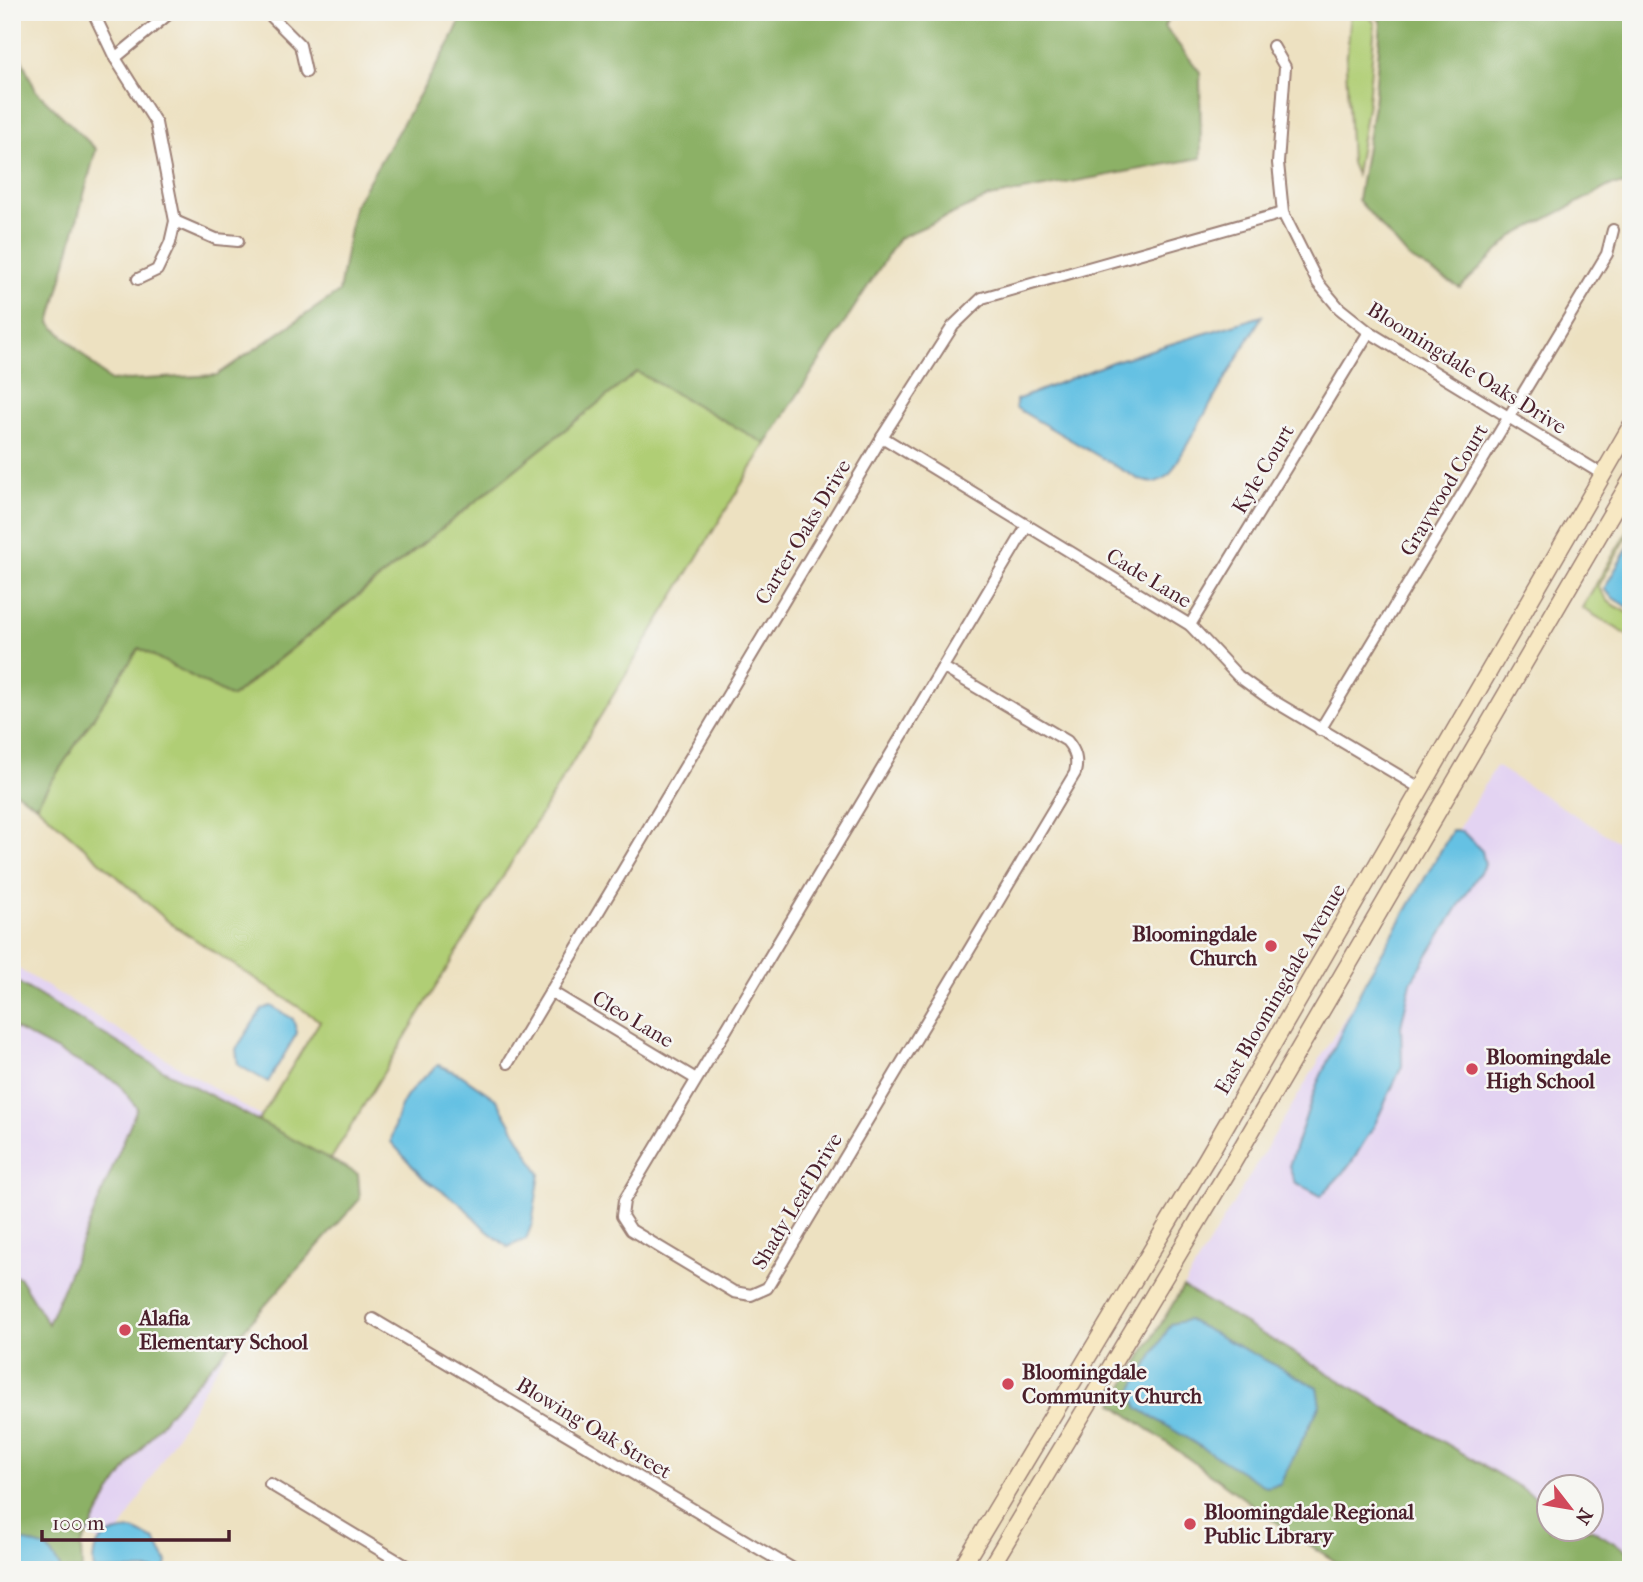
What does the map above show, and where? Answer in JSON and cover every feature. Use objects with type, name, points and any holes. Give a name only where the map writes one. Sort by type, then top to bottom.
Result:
[{"type":"main road","name":"East Bloomingdale Avenue","points":[[960,1570],[1207,1158],[1631,426]]},
{"type":"main road","points":[[989,1570],[1228,1171],[1631,480]]},
{"type":"main road","points":[[1540,581],[1546,595],[1557,605]]},
{"type":"main road","points":[[1420,788],[1443,801]]},
{"type":"main road","points":[[1207,1158],[1228,1171]]},
{"type":"street","points":[[93,12],[115,58],[156,122],[175,221],[170,243],[157,270],[138,279]]},
{"type":"street","points":[[115,58],[171,12]]},
{"type":"street","points":[[267,12],[300,45],[306,72]]},
{"type":"street","name":"Bloomingdale Oaks Drive","points":[[1273,46],[1285,67],[1278,163],[1283,213],[1318,283],[1339,308],[1369,332],[1602,474]]},
{"type":"street","name":"Carter Oaks Drive","points":[[508,1063],[882,437],[953,326],[982,298],[1283,213]]},
{"type":"street","points":[[175,221],[216,239],[238,242]]},
{"type":"street","name":"Graywood Court","points":[[1320,730],[1510,419],[1607,254],[1613,230]]},
{"type":"street","name":"Kyle Court","points":[[1190,625],[1369,332]]},
{"type":"street","name":"Cade Lane","points":[[882,437],[1190,625],[1238,676],[1267,697],[1420,788]]},
{"type":"street","name":"Shady Leaf Drive","points":[[944,668],[1067,741],[1078,761],[1075,774],[767,1288],[751,1295],[734,1292],[631,1230],[622,1216],[624,1201],[1027,526]]},
{"type":"street","name":"Cleo Lane","points":[[550,991],[696,1079]]},
{"type":"street","name":"Blowing Oak Street","points":[[373,1319],[794,1570]]},
{"type":"street","points":[[270,1484],[413,1570]]},
{"type":"shaded area","name":"Bloomingdale High School","points":[[1496,766],[1631,850],[1631,1553],[1604,1537],[1604,1474],[1534,1474],[1534,1496],[1183,1287]]},
{"type":"shaded area","name":"Alafia Elementary School","points":[[12,965],[337,1163],[110,1548],[22,1497],[12,1499]]},
{"type":"green space","points":[[464,12],[1174,12],[1164,26],[1200,72],[1201,158],[990,197],[899,238],[766,444],[637,372],[231,697],[139,648],[36,805],[12,790],[12,38],[36,91],[96,149],[50,323],[110,381],[217,375],[339,292],[354,206],[451,41]]},
{"type":"green space","points":[[1351,12],[1367,12],[1375,24],[1368,102],[1356,175],[1351,163],[1346,65]]},
{"type":"green space","points":[[1374,12],[1631,12],[1631,185],[1611,185],[1512,237],[1460,288],[1408,257],[1358,200],[1374,104],[1381,23]]},
{"type":"green space","points":[[637,372],[766,444],[325,1169],[255,1127],[320,1021],[170,923],[36,805],[139,648],[232,697]]},
{"type":"green space","points":[[1631,525],[1631,530],[1598,587],[1609,602],[1631,615],[1631,637],[1582,608]]},
{"type":"green space","name":"Alafia Elementary School","points":[[12,979],[163,1070],[358,1174],[360,1199],[171,1411],[134,1458],[108,1496],[81,1546],[82,1570],[60,1570],[60,1566],[21,1539],[12,1538],[12,1276],[19,1277],[48,1324],[137,1108],[118,1083],[12,1027]]},
{"type":"green space","points":[[1183,1287],[1534,1496],[1534,1544],[1604,1544],[1604,1537],[1631,1553],[1631,1570],[1349,1570],[1300,1539],[1113,1404]]},
{"type":"water","points":[[1262,316],[1170,474],[1158,481],[1138,479],[1016,408],[1016,400],[1112,362]]},
{"type":"water","points":[[1631,542],[1631,609],[1604,589]]},
{"type":"water","points":[[1452,831],[1462,831],[1482,851],[1485,864],[1411,982],[1401,1026],[1402,1066],[1374,1126],[1350,1165],[1321,1196],[1295,1182],[1289,1166],[1317,1084],[1365,982]]},
{"type":"water","points":[[271,1006],[293,1019],[297,1033],[268,1082],[238,1065],[236,1049],[262,1009]]},
{"type":"water","points":[[438,1065],[461,1075],[497,1100],[540,1174],[532,1224],[526,1239],[508,1247],[486,1230],[461,1204],[423,1178],[391,1142],[397,1116],[406,1098]]},
{"type":"water","points":[[1188,1320],[1317,1387],[1320,1405],[1280,1484],[1266,1487],[1138,1408],[1131,1392],[1171,1324]]},
{"type":"water","points":[[133,1530],[155,1540],[167,1562],[165,1570],[94,1570],[94,1551],[102,1539],[116,1532]]},
{"type":"water","points":[[12,1538],[47,1548],[60,1570],[12,1570]]},
{"type":"place","name":"Bloomingdale Church","points":[[1271,946]]},
{"type":"place","name":"Bloomingdale High School","points":[[1472,1069]]},
{"type":"place","name":"Alafia Elementary School","points":[[125,1330]]},
{"type":"place","name":"Bloomingdale Community Church","points":[[1008,1384]]},
{"type":"place","name":"Bloomingdale Regional Public Library","points":[[1190,1524]]}]
